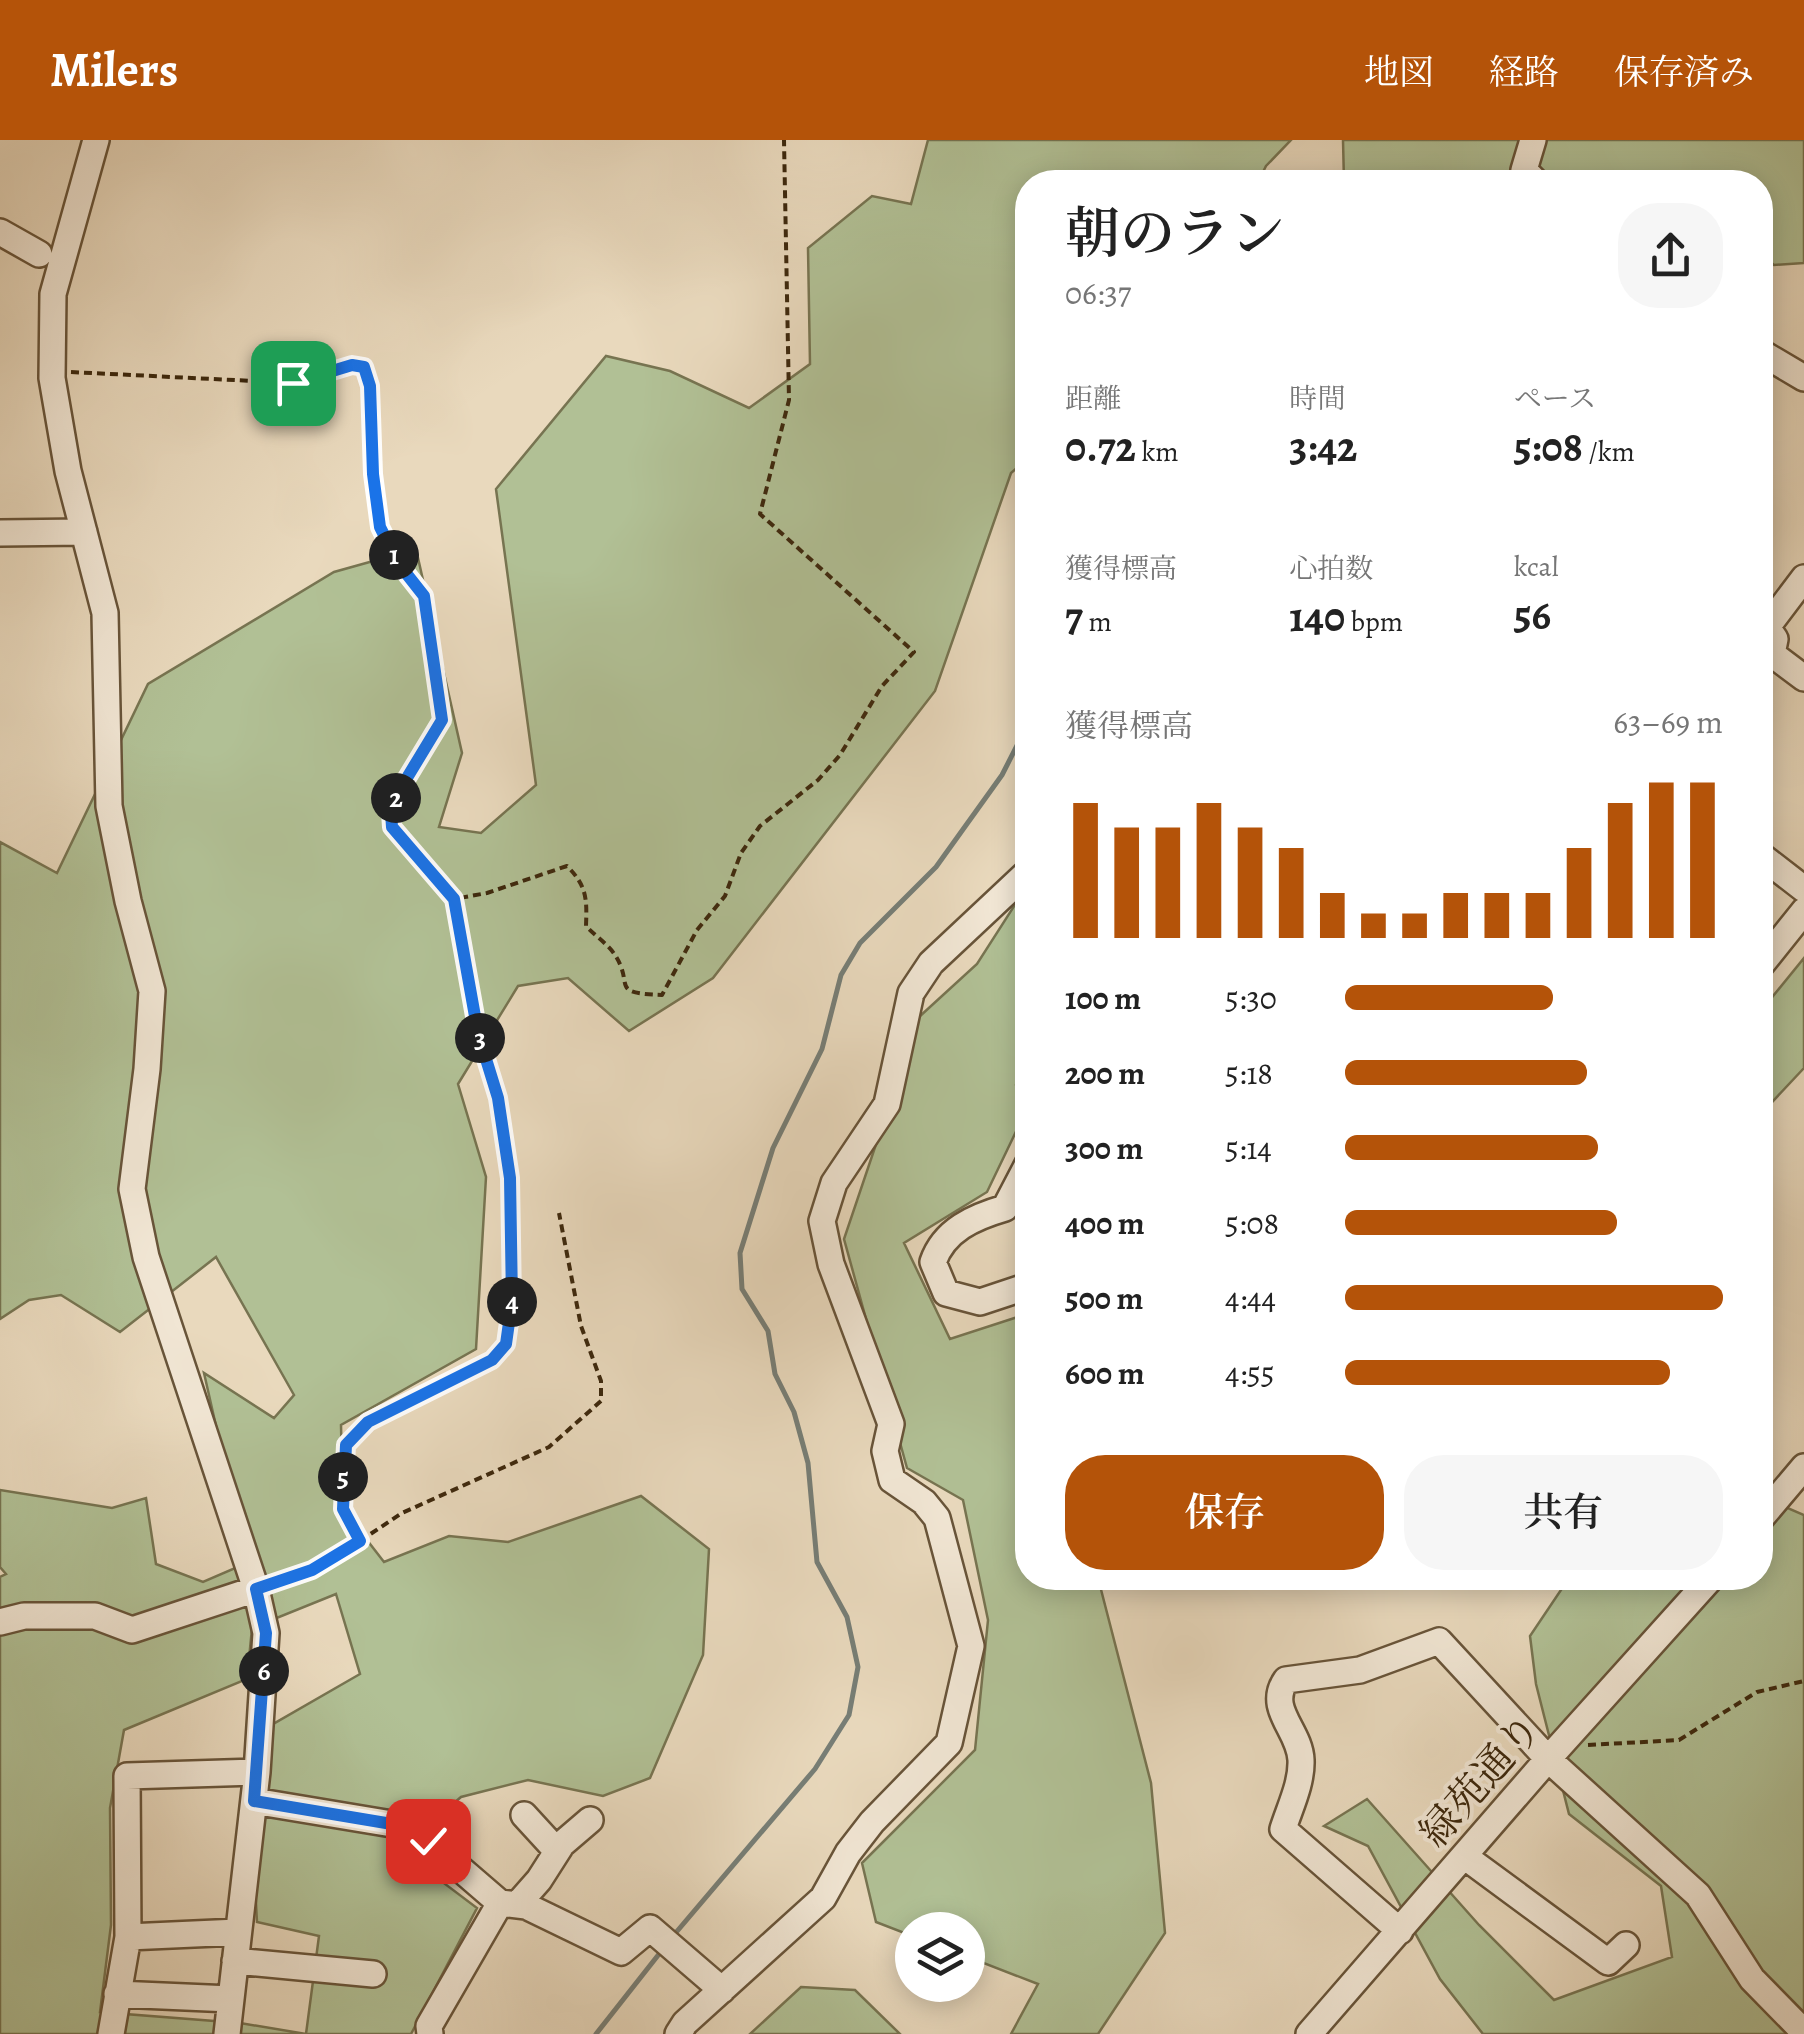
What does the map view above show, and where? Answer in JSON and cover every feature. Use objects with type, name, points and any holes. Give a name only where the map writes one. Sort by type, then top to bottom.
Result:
[{"type":"street","points":[[96,140],[53,294],[52,371],[68,470],[104,613],[109,806],[152,990],[132,1189],[146,1257],[256,1589],[266,1633],[254,1801],[226,2034]]},
{"type":"street","points":[[1530,170],[1533,140]]},
{"type":"street","points":[[0,232],[40,254]]},
{"type":"street","points":[[1773,360],[1804,378]]},
{"type":"street","points":[[0,533],[84,532]]},
{"type":"street","points":[[1773,614],[1804,578]]},
{"type":"street","points":[[1773,662],[1804,678]]},
{"type":"street","points":[[1773,865],[1804,889]]},
{"type":"street","points":[[678,2034],[823,1898],[872,1822],[948,1743],[971,1646],[937,1518],[924,1502],[892,1480],[885,1451],[891,1424],[831,1264],[822,1221],[834,1184],[887,1104],[911,992],[931,963],[1015,884]]},
{"type":"street","points":[[1773,949],[1804,910]]},
{"type":"street","points":[[1015,1189],[1005,1208],[978,1216],[949,1234],[933,1262],[946,1292],[980,1302],[1015,1290]]},
{"type":"street","points":[[1773,1504],[1804,1467]]},
{"type":"street","points":[[0,1622],[24,1616],[95,1616],[132,1630],[256,1589]]},
{"type":"street","name":"緑苑通り","points":[[1309,2034],[1700,1590]]},
{"type":"street","points":[[1400,1931],[1283,1829],[1302,1774],[1302,1754],[1279,1706],[1279,1690],[1286,1680],[1360,1670],[1439,1641],[1698,1895],[1752,1979],[1804,2032]]},
{"type":"street","points":[[111,2034],[128,1937],[127,1776],[256,1772]]},
{"type":"street","points":[[254,1801],[392,1824],[428,1841],[508,1904],[621,1952],[650,1928],[722,1990]]},
{"type":"street","points":[[524,1815],[557,1851]]},
{"type":"street","points":[[430,2034],[429,2026],[508,1904],[539,1880],[557,1851],[590,1820]]},
{"type":"street","points":[[1464,1856],[1608,1962],[1626,1945]]},
{"type":"street","points":[[128,1937],[238,1932]]},
{"type":"street","points":[[235,1960],[373,1974]]},
{"type":"street","points":[[117,1994],[230,2000]]},
{"type":"path","points":[[454,899],[487,893],[567,866],[582,880],[586,926],[616,956],[623,986],[634,994],[662,995],[697,930],[725,896],[741,853],[760,826],[829,767],[858,730],[882,686],[914,652],[760,514],[789,400],[784,140]]},
{"type":"path","points":[[52,371],[293,383],[352,365],[364,367],[370,386],[373,474],[380,527],[398,563],[424,596],[442,720],[396,796],[392,827],[454,899],[478,1033],[498,1098],[510,1178],[512,1301],[506,1344],[492,1360],[368,1422],[346,1445],[343,1509],[360,1541]]},
{"type":"path","points":[[256,1589],[312,1570],[402,1513],[549,1448],[601,1401],[602,1380],[581,1326],[559,1213]]},
{"type":"path","points":[[1553,1753],[1679,1740],[1757,1692],[1804,1680]]},
{"type":"green space","points":[[928,140],[1291,140],[1264,170],[1015,170],[1015,470],[935,691],[713,978],[629,1031],[568,978],[518,986],[458,1084],[486,1177],[476,1349],[341,1425],[343,1509],[384,1562],[449,1536],[508,1542],[641,1496],[709,1549],[703,1655],[650,1778],[603,1796],[528,1780],[461,1797],[400,1850],[477,1908],[411,2034],[306,2034],[0,2034],[0,1577],[6,1574],[0,1567],[0,1490],[112,1508],[146,1498],[156,1564],[203,1582],[247,1563],[204,1373],[274,1418],[294,1395],[216,1257],[120,1332],[61,1295],[29,1300],[0,1319],[0,842],[57,873],[148,684],[334,572],[416,549],[462,753],[439,827],[481,833],[536,785],[496,489],[606,356],[670,371],[749,408],[810,364],[808,248],[872,196],[911,204]],"holes":[[[336,1594],[360,1674],[247,1739],[257,1922],[319,1936],[306,2034],[240,2023],[100,2012],[111,1925],[110,1808],[124,1730],[247,1679],[252,1628]]]},
{"type":"green space","points":[[1343,140],[1804,140],[1804,263],[1773,264],[1773,170],[1344,170]]},
{"type":"green space","points":[[1015,905],[1015,1134],[987,1192],[904,1243],[950,1339],[1015,1318],[1015,1590],[1101,1590],[1151,1783],[1165,1933],[1098,2034],[1011,2034],[1038,1984],[985,1964],[985,1912],[895,1912],[895,1929],[876,1922],[862,1863],[975,1750],[988,1620],[963,1500],[907,1468],[844,1239],[919,1017],[977,964]]},
{"type":"green space","points":[[1804,958],[1804,1068],[1773,1101],[1773,996]]},
{"type":"green space","points":[[1773,1502],[1804,1515],[1804,2034],[1483,2034],[1440,1979],[1368,1846],[1324,1826],[1367,1799],[1479,1925],[1554,2000],[1672,1957],[1661,1886],[1569,1814],[1536,1684],[1530,1636],[1561,1590],[1773,1590]]},
{"type":"green space","points":[[801,1987],[855,1990],[900,2034],[750,2034]]},
{"type":"waterway","points":[[673,1936],[815,1769],[849,1715],[858,1667],[847,1617],[817,1562],[808,1463],[794,1412],[775,1374],[768,1331],[742,1289],[740,1253],[773,1148],[822,1049],[841,975],[860,943],[936,867],[1002,775],[1015,750]]},
{"type":"waterway","points":[[596,2034],[663,1949]]},
{"type":"route","points":[[293,383],[352,365],[364,367],[370,386],[373,474],[380,527],[398,563],[424,596],[442,720],[396,796],[392,827],[454,899],[478,1033],[498,1098],[514,1238],[506,1344],[492,1360],[368,1422],[346,1445],[343,1475],[343,1509],[360,1541],[312,1570],[256,1589],[266,1633],[254,1801],[392,1824],[428,1841]]}]
